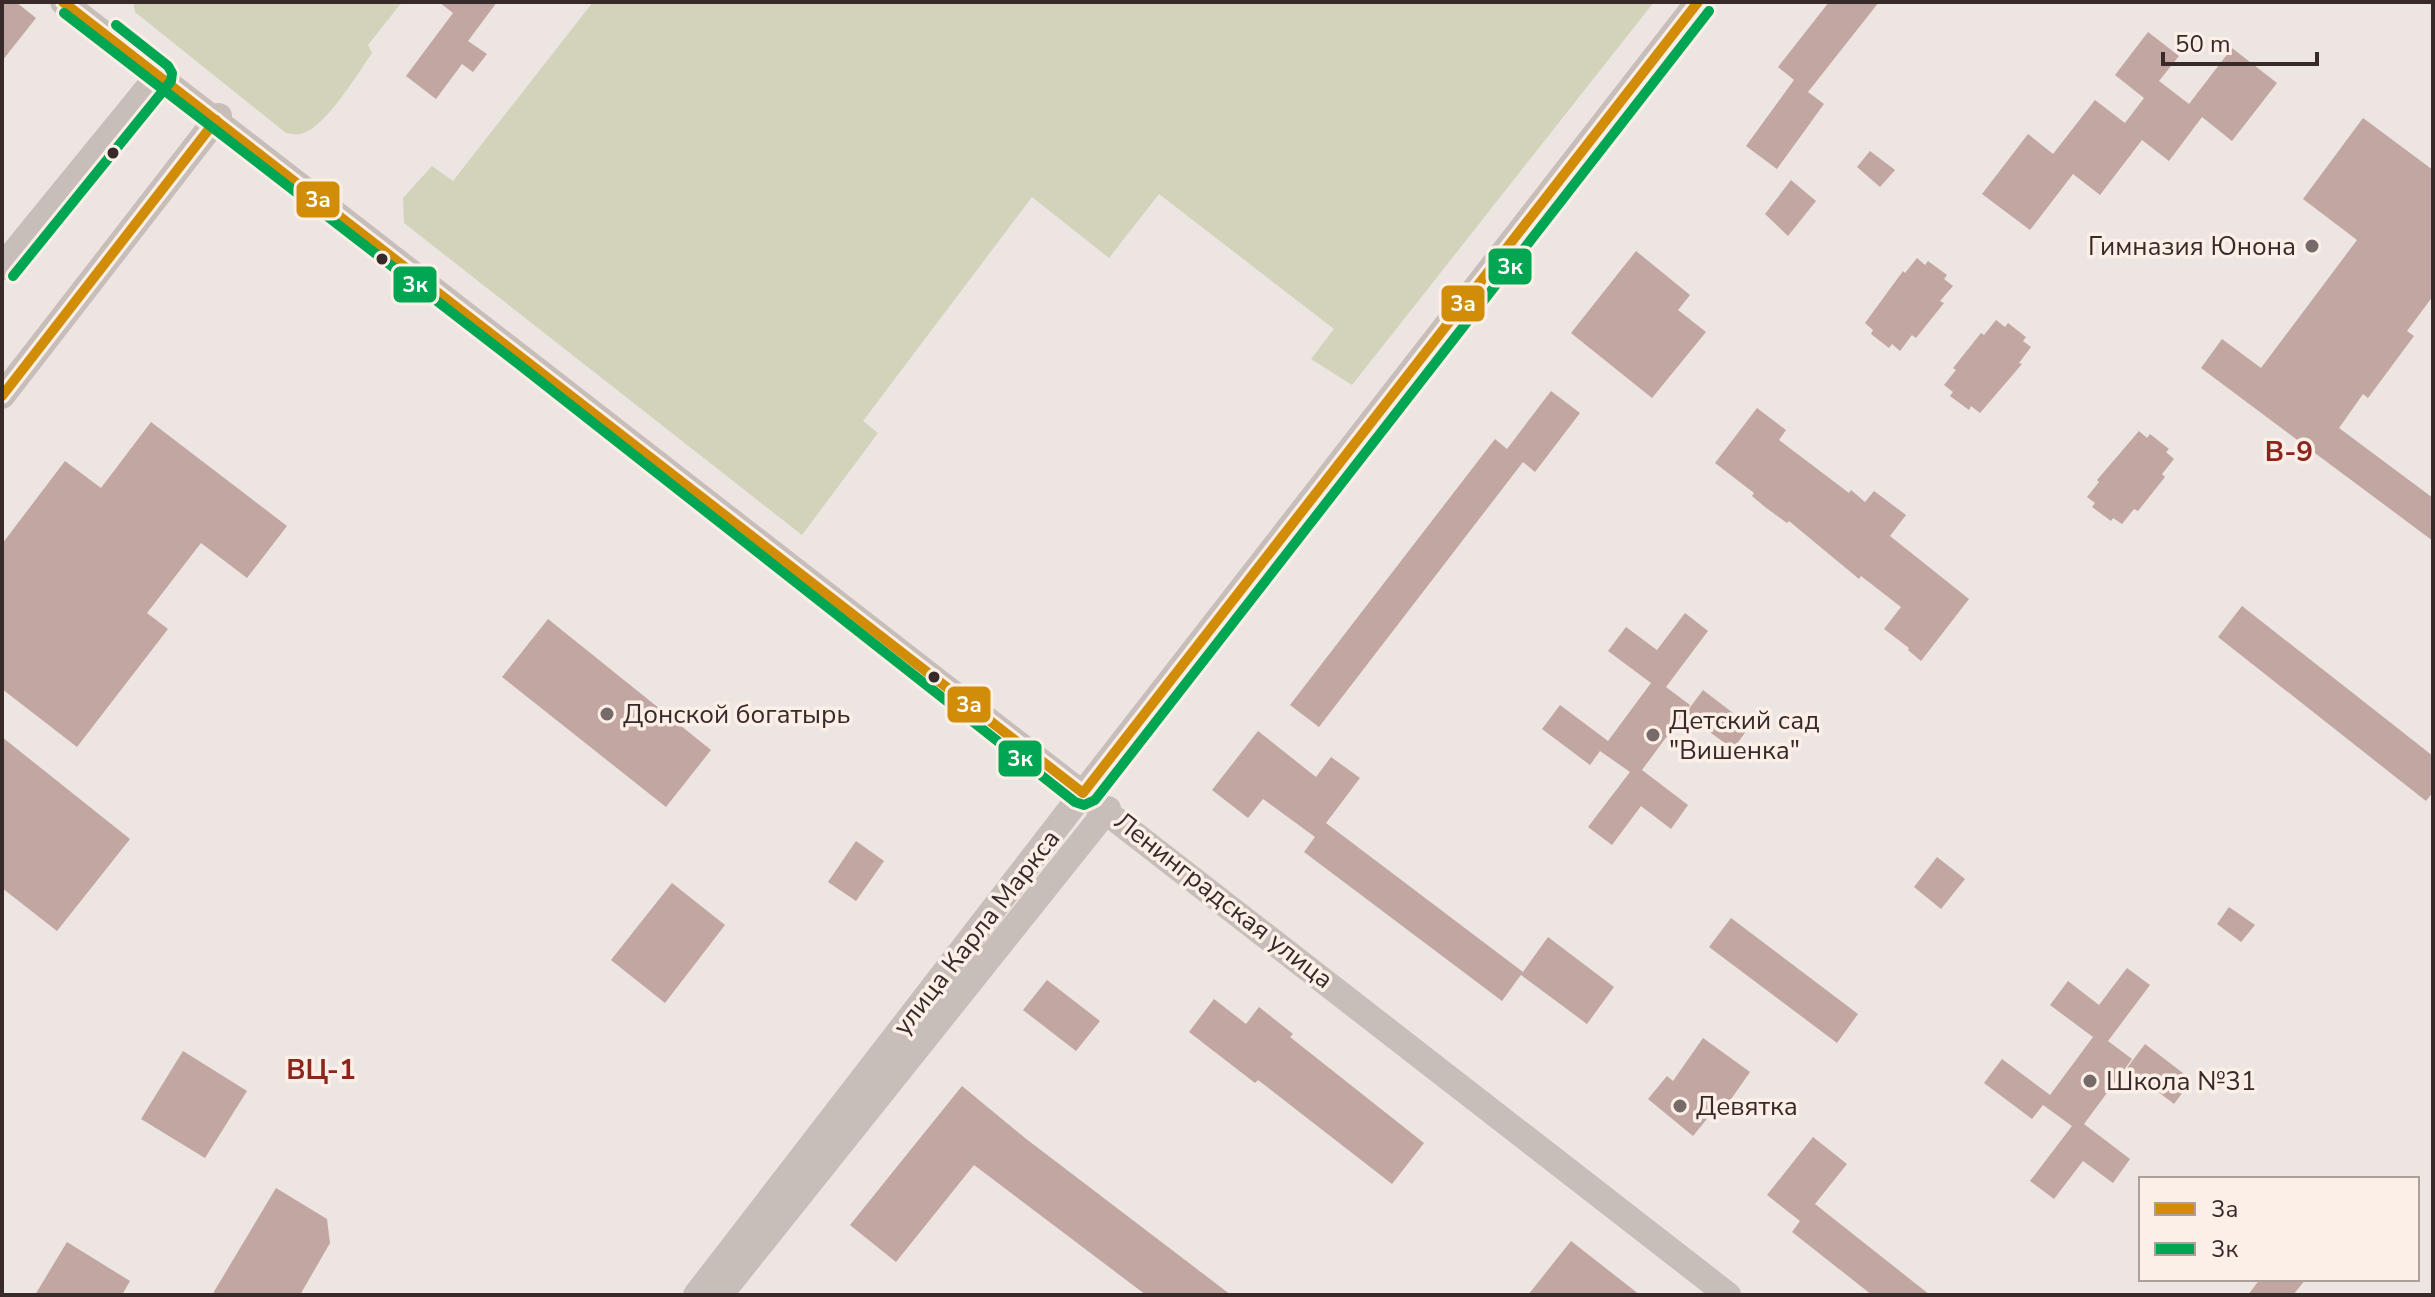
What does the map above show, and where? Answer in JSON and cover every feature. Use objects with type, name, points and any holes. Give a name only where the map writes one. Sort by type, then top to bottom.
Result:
[{"type":"street","points":[[2,267],[160,74],[63,2]]},
{"type":"street","name":"Ленинградская улица","points":[[73,2],[160,74],[525,351],[1084,792],[1730,1295]]},
{"type":"street","name":"улица Карла Маркса","points":[[696,1295],[1698,2]]},
{"type":"street","points":[[2,396],[14,365],[218,118]]},
{"type":"street","name":"улица Карла Маркса","points":[[720,1295],[1107,810]]},
{"type":"green space","points":[[133,2],[402,2],[368,45],[372,53],[329,113],[308,131],[295,134],[286,133],[135,12]]},
{"type":"green space","points":[[593,2],[1654,2],[1352,385],[1311,359],[1334,329],[1159,194],[1109,258],[1032,197],[863,421],[878,433],[802,535],[404,223],[403,198],[432,166],[453,181]]},
{"type":"building","points":[[2,2],[16,2],[36,18],[2,61]]},
{"type":"building","points":[[439,2],[497,2],[468,41],[487,54],[473,72],[462,64],[436,99],[406,76],[453,13]]},
{"type":"building","points":[[1829,2],[1879,2],[1808,92],[1824,104],[1777,169],[1746,146],[1794,80],[1778,67]]},
{"type":"building","points":[[2148,32],[2179,56],[2159,81],[2189,104],[2232,48],[2277,83],[2232,141],[2202,117],[2169,161],[2142,140],[2100,195],[2073,174],[2030,230],[1982,194],[2028,134],[2053,154],[2095,100],[2125,123],[2144,98],[2115,75]]},
{"type":"building","points":[[2363,118],[2433,170],[2433,296],[2407,331],[2414,336],[2368,398],[2363,394],[2339,428],[2433,498],[2433,541],[2201,368],[2222,339],[2261,368],[2357,240],[2303,199]]},
{"type":"building","points":[[1870,151],[1895,170],[1880,187],[1857,167]]},
{"type":"building","points":[[1791,180],[1816,201],[1788,236],[1765,214]]},
{"type":"building","points":[[1636,251],[1690,295],[1678,310],[1706,332],[1652,398],[1571,333]]},
{"type":"building","points":[[1917,258],[1925,265],[1928,261],[1947,275],[1944,279],[1953,286],[1940,301],[1944,303],[1916,338],[1912,335],[1900,351],[1892,344],[1889,348],[1871,334],[1873,330],[1865,323],[1903,271],[1905,273]]},
{"type":"building","points":[[1996,320],[2005,327],[2008,323],[2026,337],[2023,341],[2031,347],[2019,363],[2022,364],[1980,413],[1971,406],[1969,410],[1950,396],[1953,392],[1944,385],[1956,370],[1953,368],[1981,333],[1984,335]]},
{"type":"building","points":[[1551,391],[1580,413],[1535,472],[1523,462],[1319,727],[1290,705],[1495,439],[1507,449]]},
{"type":"building","points":[[1757,408],[1786,430],[1779,440],[1849,493],[1851,490],[1865,502],[1874,491],[1906,515],[1890,536],[1969,599],[1921,661],[1884,629],[1901,607],[1861,576],[1859,579],[1789,521],[1787,523],[1765,507],[1752,496],[1754,493],[1715,463]]},
{"type":"building","points":[[151,422],[287,526],[247,578],[201,543],[147,613],[168,629],[77,747],[2,689],[2,544],[65,461],[101,488]]},
{"type":"building","points":[[2139,431],[2147,438],[2150,434],[2169,449],[2166,452],[2174,459],[2162,474],[2165,477],[2138,511],[2134,509],[2122,524],[2113,518],[2111,521],[2092,507],[2095,503],[2087,497],[2099,482],[2097,480]]},
{"type":"building","points":[[2242,606],[2433,756],[2433,792],[2426,801],[2218,637]]},
{"type":"building","points":[[1685,613],[1708,631],[1666,687],[1690,705],[1642,770],[1688,805],[1671,829],[1641,806],[1612,845],[1588,827],[1630,772],[1600,751],[1590,765],[1542,729],[1560,705],[1608,741],[1651,683],[1608,651],[1626,627],[1657,650]]},
{"type":"building","name":"Донской богатырь","points":[[548,619],[711,750],[666,807],[502,677]]},
{"type":"building","points":[[1703,690],[1750,726],[1733,749],[1685,714]]},
{"type":"building","points":[[1258,731],[1316,777],[1331,757],[1360,778],[1326,823],[1523,972],[1502,1001],[1304,852],[1315,837],[1263,799],[1248,818],[1212,790]]},
{"type":"building","points":[[2,737],[130,839],[57,931],[2,888]]},
{"type":"building","points":[[856,841],[884,861],[856,901],[828,882]]},
{"type":"building","points":[[1937,857],[1965,879],[1941,909],[1914,887]]},
{"type":"building","points":[[672,883],[725,925],[665,1003],[611,960]]},
{"type":"building","points":[[2229,907],[2255,925],[2241,942],[2217,924]]},
{"type":"building","points":[[1731,918],[1858,1014],[1837,1043],[1709,947]]},
{"type":"building","points":[[1548,937],[1614,987],[1587,1024],[1521,975]]},
{"type":"building","points":[[2127,968],[2150,985],[2108,1041],[2132,1059],[2084,1124],[2130,1159],[2113,1183],[2083,1161],[2054,1199],[2030,1181],[2072,1126],[2043,1105],[2032,1119],[1984,1083],[2002,1059],[2050,1095],[2093,1037],[2050,1005],[2068,981],[2099,1005]]},
{"type":"building","points":[[1047,980],[1100,1021],[1076,1051],[1023,1010]]},
{"type":"building","points":[[1214,999],[1246,1024],[1259,1007],[1293,1034],[1290,1037],[1424,1143],[1392,1184],[1258,1080],[1255,1083],[1189,1032]]},
{"type":"building","points":[[1703,1038],[1750,1072],[1729,1102],[1724,1098],[1693,1136],[1648,1099],[1667,1076],[1673,1081]]},
{"type":"building","points":[[2145,1044],[2192,1080],[2174,1104],[2127,1068]]},
{"type":"building","points":[[183,1051],[247,1091],[205,1158],[141,1119]]},
{"type":"building","points":[[962,1086],[1025,1138],[1231,1295],[1146,1295],[974,1165],[896,1262],[850,1225]]},
{"type":"building","points":[[1813,1137],[1847,1164],[1815,1204],[1930,1295],[1872,1295],[1792,1232],[1800,1221],[1767,1195]]},
{"type":"building","points":[[276,1188],[327,1219],[330,1243],[300,1295],[212,1295]]},
{"type":"building","points":[[1571,1241],[1640,1295],[1528,1295]]},
{"type":"building","points":[[67,1242],[130,1281],[122,1295],[35,1295]]},
{"type":"building","points":[[2258,1281],[2304,1281],[2293,1295],[2248,1295]]},
{"type":"transit line","name":"3а","points":[[63,2],[1083,793],[1698,2]]},
{"type":"transit line","name":"3к","points":[[64,13],[516,362],[1075,802],[1084,805],[1095,800],[1709,11]]},
{"type":"transit line","name":"3к","points":[[13,276],[171,81],[172,73],[168,66],[116,25]]},
{"type":"transit line","name":"3а","points":[[2,396],[216,120]]},
{"type":"place","name":"Гимназия Юнона","points":[[2312,246]]},
{"type":"place","name":"Донской богатырь","points":[[607,714]]},
{"type":"place","name":"Детский сад \"Вишенка\"","points":[[1653,735]]},
{"type":"place","name":"Школа №31","points":[[2090,1081]]},
{"type":"place","name":"Девятка","points":[[1680,1106]]},
{"type":"district","name":"В-9","points":[[2289,451]]},
{"type":"district","name":"ВЦ-1","points":[[321,1069]]}]
